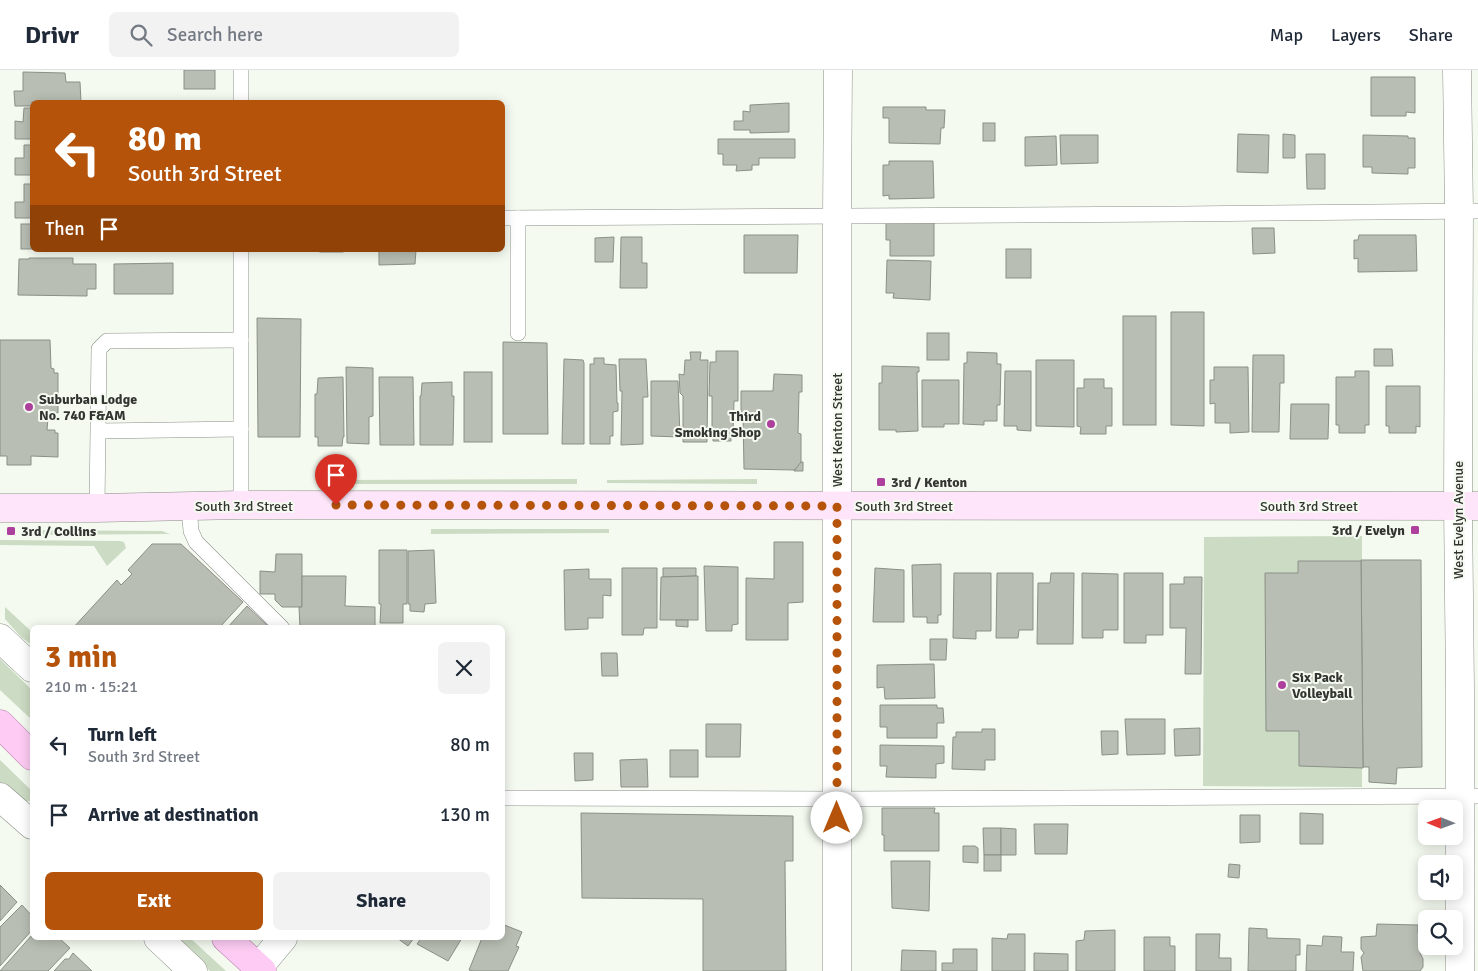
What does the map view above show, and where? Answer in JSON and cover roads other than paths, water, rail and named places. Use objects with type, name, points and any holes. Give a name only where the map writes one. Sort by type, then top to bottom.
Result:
[{"type":"main road","name":"South 3rd Street","points":[[0,508],[241,505],[1468,506]]},
{"type":"main road","points":[[0,724],[30,754]]},
{"type":"main road","points":[[228,940],[260,969]]},
{"type":"street","name":"West Kenton Street","points":[[837,971],[838,70]]},
{"type":"street","name":"West Evelyn Avenue","points":[[1457,70],[1468,211],[1469,796],[1460,971]]},
{"type":"street","points":[[0,638],[30,666]]},
{"type":"street","points":[[0,797],[30,823]]},
{"type":"street","points":[[160,940],[193,971]]},
{"type":"street","points":[[260,969],[282,940]]},
{"type":"lane","points":[[241,100],[242,70]]},
{"type":"lane","points":[[505,218],[1468,211]]},
{"type":"lane","points":[[518,218],[518,333]]},
{"type":"lane","points":[[241,252],[241,505]]},
{"type":"lane","points":[[97,508],[99,349],[107,341],[241,340]]},
{"type":"lane","points":[[98,431],[241,429]]},
{"type":"lane","points":[[189,506],[190,531],[196,542],[279,625]]},
{"type":"lane","points":[[505,798],[1469,796]]},
{"type":"place","name":"Suburban Lodge No. 740 F&AM","points":[[29,407]]},
{"type":"place","name":"Third Smoking Shop","points":[[771,424]]},
{"type":"place","name":"3rd / Kenton","points":[[881,482]]},
{"type":"place","name":"3rd / Evelyn","points":[[1415,530]]},
{"type":"place","name":"3rd / Collins","points":[[11,531]]},
{"type":"place","name":"Six Pack Volleyball","points":[[1282,685]]}]
